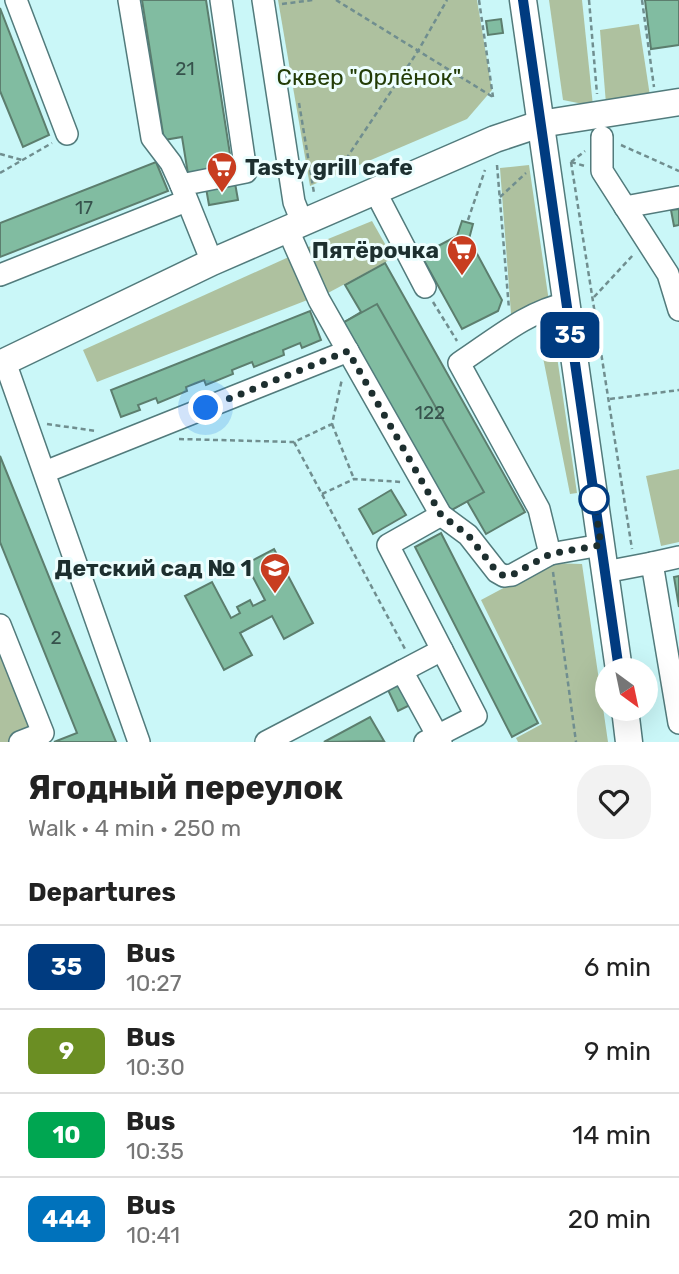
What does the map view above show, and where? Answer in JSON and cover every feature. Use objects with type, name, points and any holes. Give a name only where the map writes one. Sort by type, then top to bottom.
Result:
[{"type":"main road","points":[[523,0],[617,658]]},
{"type":"main road","points":[[3,363],[212,262],[495,139],[540,124],[601,125],[668,104]]},
{"type":"main road","points":[[626,721],[629,742]]},
{"type":"street","points":[[16,0],[67,134]]},
{"type":"street","points":[[129,0],[152,138],[171,163],[212,262]]},
{"type":"street","points":[[0,275],[183,192],[246,172],[221,0]]},
{"type":"street","points":[[272,2],[295,225],[319,300],[441,515],[468,535],[497,572],[504,576],[512,575],[550,554],[601,545]]},
{"type":"street","points":[[601,125],[602,171],[667,274],[679,310]]},
{"type":"street","points":[[375,191],[425,287]]},
{"type":"street","points":[[625,206],[675,200],[679,197]]},
{"type":"street","points":[[550,554],[539,509],[458,363],[547,307],[565,304]]},
{"type":"street","points":[[45,472],[348,351]]},
{"type":"street","points":[[3,363],[45,472],[139,742]]},
{"type":"street","points":[[408,668],[434,740],[476,716],[388,545],[441,515]]},
{"type":"street","points":[[605,572],[679,557]]},
{"type":"street","points":[[644,565],[679,716]]},
{"type":"street","points":[[0,625],[43,733],[20,742]]},
{"type":"street","points":[[266,742],[442,650]]},
{"type":"path","points":[[272,2],[313,0]]},
{"type":"path","points":[[336,0],[493,97],[479,0]]},
{"type":"path","points":[[346,159],[418,51],[447,0]]},
{"type":"path","points":[[589,0],[601,125],[571,162],[610,399],[644,565]]},
{"type":"path","points":[[642,0],[668,104]]},
{"type":"path","points":[[601,125],[679,171]]},
{"type":"path","points":[[0,173],[67,134]]},
{"type":"path","points":[[0,153],[22,160]]},
{"type":"path","points":[[497,165],[511,330]]},
{"type":"path","points":[[468,220],[485,170]]},
{"type":"path","points":[[499,199],[528,172]]},
{"type":"path","points":[[594,297],[646,241]]},
{"type":"path","points":[[425,287],[466,358]]},
{"type":"path","points":[[348,351],[332,424],[354,479]]},
{"type":"path","points":[[610,399],[679,390]]},
{"type":"path","points":[[332,424],[294,442],[408,668]]},
{"type":"path","points":[[322,494],[354,479],[423,483]]},
{"type":"path","points":[[550,554],[576,742]]},
{"type":"green space","name":"Сквер \"Орлёнок\"","points":[[278,0],[477,0],[492,90],[467,119],[310,186]]},
{"type":"green space","points":[[549,0],[582,0],[593,106],[563,100]]},
{"type":"green space","points":[[639,24],[650,96],[606,104],[600,30]]},
{"type":"green space","points":[[529,165],[577,493],[570,494],[534,312],[512,327],[500,168]]},
{"type":"green space","points":[[372,221],[393,258],[328,293],[306,248]]},
{"type":"green space","points":[[291,256],[310,299],[97,382],[83,350]]},
{"type":"green space","points":[[679,469],[679,542],[661,546],[646,476]]},
{"type":"green space","points":[[550,563],[582,564],[596,658],[595,721],[605,721],[608,742],[518,742],[516,738],[542,724],[481,600]]},
{"type":"green space","points":[[0,635],[37,730],[10,742],[0,742]]},
{"type":"building","points":[[142,0],[206,0],[232,167],[188,174],[182,137],[164,140]]},
{"type":"building","points":[[645,0],[679,0],[679,45],[651,49]]},
{"type":"building","points":[[0,8],[49,135],[23,147],[0,91]]},
{"type":"building","points":[[501,19],[503,33],[488,35],[486,21]]},
{"type":"building","points":[[156,162],[168,191],[0,257],[0,223]]},
{"type":"building","name":"Tasty grill cafe","points":[[235,183],[238,200],[209,205],[206,188]]},
{"type":"building","points":[[679,209],[679,225],[674,226],[671,210]]},
{"type":"building","name":"Пятёрочка","points":[[462,221],[473,224],[469,239],[502,300],[498,311],[462,329],[421,255],[457,236]]},
{"type":"building","points":[[385,263],[525,512],[486,534],[467,501],[448,512],[341,324],[361,312],[345,285]]},
{"type":"building","points":[[377,304],[484,492],[448,512],[341,324]]},
{"type":"building","points":[[310,311],[321,340],[302,348],[300,343],[283,350],[284,355],[254,367],[252,362],[232,370],[233,374],[206,385],[204,380],[186,387],[187,391],[158,403],[156,398],[138,405],[140,410],[121,417],[111,390]]},
{"type":"building","points":[[0,456],[116,742],[54,742],[77,733],[0,542]]},
{"type":"building","points":[[391,490],[406,515],[373,534],[359,509]]},
{"type":"building","points":[[441,533],[538,723],[512,737],[415,547]]},
{"type":"building","points":[[274,549],[313,623],[284,639],[272,616],[240,633],[252,655],[224,670],[185,596],[212,582],[231,618],[240,613],[237,607],[250,600],[253,606],[265,600],[246,564]]},
{"type":"building","points":[[679,576],[679,607],[674,577]]},
{"type":"building","points":[[399,684],[410,705],[398,711],[388,690]]},
{"type":"building","points":[[370,717],[384,741],[324,742]]},
{"type":"bus line","name":"35","points":[[523,0],[617,658]]},
{"type":"place","name":"Tasty grill cafe","points":[[222,194]]},
{"type":"place","name":"Пятёрочка","points":[[462,277]]},
{"type":"place","name":"Детский сад № 1","points":[[275,595]]},
{"type":"route","points":[[206,408],[348,351],[441,515],[468,535],[497,572],[504,576],[512,575],[550,554],[601,545],[594,499]]}]
